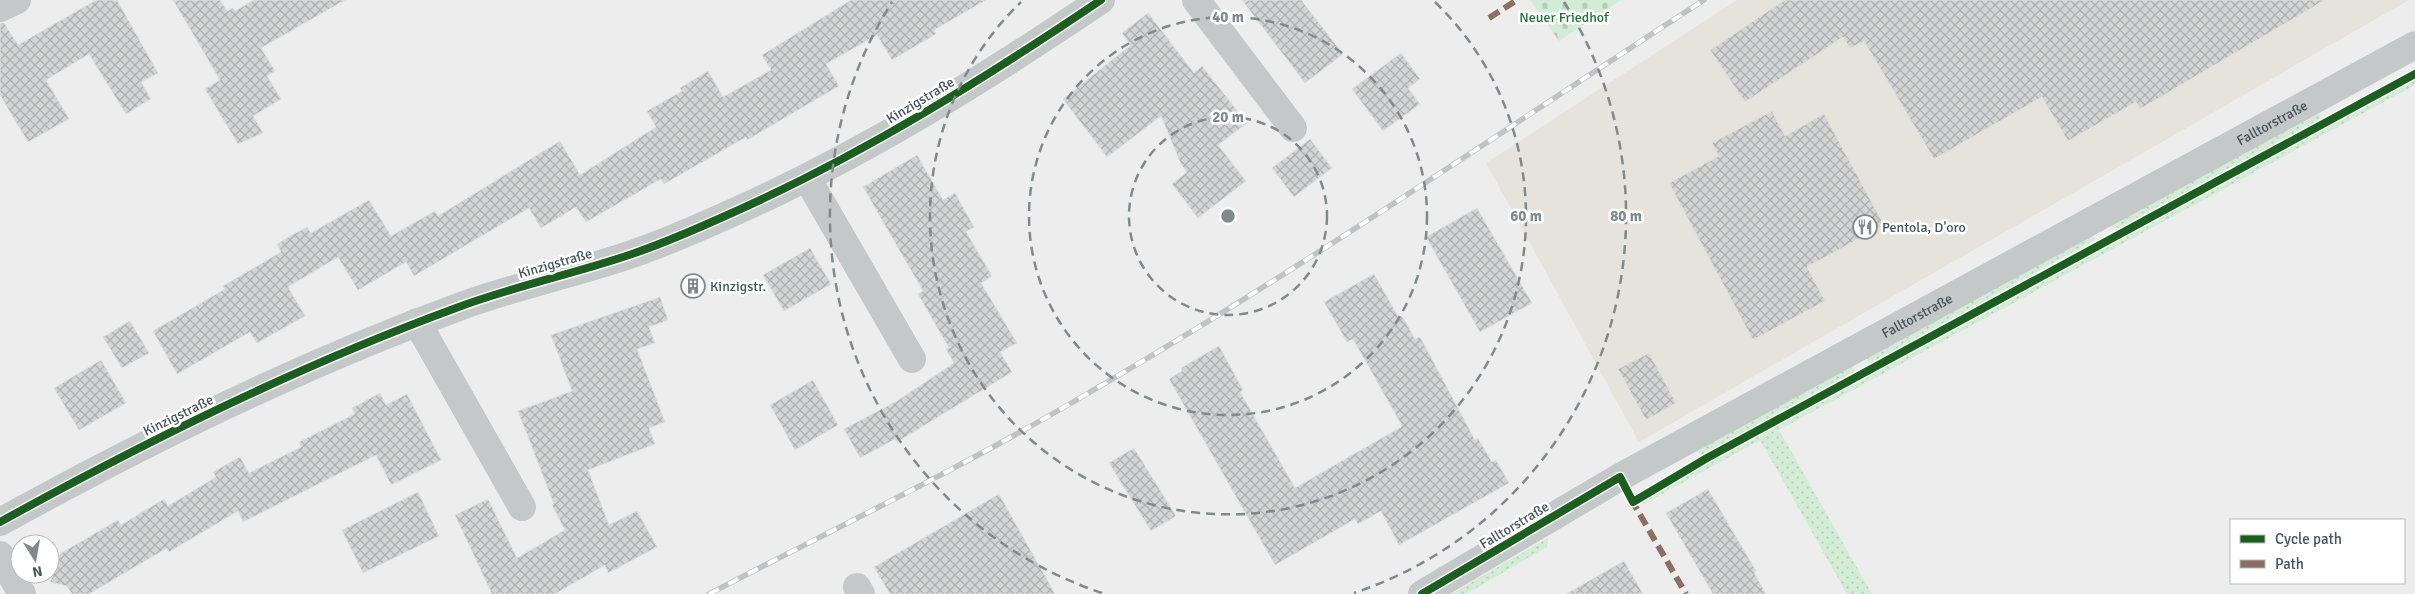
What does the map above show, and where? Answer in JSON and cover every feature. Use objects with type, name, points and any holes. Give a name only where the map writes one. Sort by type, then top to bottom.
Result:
[{"type":"street","points":[[0,8],[16,0]]},
{"type":"street","name":"Kinzigstraße","points":[[0,522],[201,417],[338,354],[499,292],[641,250],[735,212],[807,178],[896,130],[993,71],[1101,0]]},
{"type":"street","points":[[1196,0],[1292,128]]},
{"type":"street","name":"Falltorstraße","points":[[1422,594],[1620,477],[2415,45]]},
{"type":"street","points":[[807,178],[912,359]]},
{"type":"street","points":[[417,322],[522,507]]},
{"type":"street","points":[[0,555],[15,592]]},
{"type":"shaded area","points":[[1737,0],[2409,0],[1639,442],[1486,163]]},
{"type":"green space","name":"Neuer Friedhof","points":[[1530,0],[1621,0],[1559,41]]},
{"type":"green space","points":[[2415,77],[2415,85],[1779,430],[1872,594],[1847,594],[1760,440],[1644,504],[1641,500]]},
{"type":"green space","points":[[2315,112],[2319,114],[2321,119],[2120,228],[2111,227],[2114,221]]},
{"type":"green space","points":[[2091,233],[2095,240],[1869,364],[1866,356]]},
{"type":"green space","points":[[1851,363],[1855,371],[1702,455],[1696,451],[1738,425]]},
{"type":"green space","points":[[1548,538],[1547,547],[1466,594],[1451,594]]},
{"type":"building","points":[[96,0],[117,0],[158,73],[141,82],[151,99],[126,114],[89,54],[46,80],[69,119],[28,142],[0,95],[0,23],[4,23],[18,45]]},
{"type":"building","points":[[173,0],[220,0],[227,11],[233,8],[235,11],[254,0],[345,0],[261,48],[275,71],[267,76],[281,99],[253,116],[263,133],[238,144],[205,89],[220,80]]},
{"type":"building","points":[[851,0],[986,0],[934,30],[936,34],[892,60],[877,35],[826,64],[839,86],[747,140],[746,137],[664,184],[661,179],[586,222],[576,207],[541,228],[529,208],[414,276],[406,262],[358,290],[338,257],[288,287],[305,316],[257,343],[250,332],[177,374],[153,331],[225,289],[223,286],[281,252],[277,244],[307,227],[311,233],[369,200],[391,236],[435,211],[438,216],[560,141],[580,175],[656,127],[647,111],[682,91],[680,88],[708,71],[723,97],[771,70],[762,55]]},
{"type":"building","points":[[1242,0],[1301,0],[1343,54],[1305,83]]},
{"type":"building","points":[[1785,0],[2325,0],[2140,109],[2136,102],[2068,141],[2042,97],[1934,159],[1864,41],[1850,48],[1843,37],[1745,102],[1710,50]]},
{"type":"building","points":[[1148,13],[1194,73],[1202,66],[1247,123],[1218,145],[1246,181],[1198,218],[1172,184],[1187,172],[1181,164],[1161,116],[1107,157],[1063,99],[1131,45],[1122,33]]},
{"type":"building","points":[[1401,53],[1420,79],[1408,88],[1420,104],[1383,131],[1352,89]]},
{"type":"building","points":[[1772,111],[1785,136],[1824,114],[1884,225],[1807,267],[1825,301],[1753,340],[1669,183],[1719,156],[1712,143]]},
{"type":"building","points":[[1310,139],[1332,168],[1294,197],[1272,168]]},
{"type":"building","points":[[917,155],[943,200],[955,193],[974,227],[966,232],[992,276],[981,283],[1017,343],[1000,352],[1012,372],[897,442],[895,439],[860,458],[844,429],[897,401],[954,363],[946,349],[949,348],[918,294],[923,291],[863,187]]},
{"type":"building","points":[[1477,208],[1532,303],[1480,332],[1426,237]]},
{"type":"building","points":[[810,248],[831,284],[784,311],[763,275]]},
{"type":"building","points":[[1374,274],[1399,318],[1402,316],[1415,339],[1420,337],[1475,440],[1478,438],[1492,462],[1496,460],[1509,483],[1399,545],[1381,511],[1358,524],[1355,519],[1275,565],[1169,379],[1182,371],[1181,368],[1219,346],[1243,390],[1240,392],[1295,488],[1401,427],[1353,339],[1347,342],[1324,302]]},
{"type":"building","points":[[660,297],[668,320],[649,327],[655,343],[637,349],[665,422],[649,428],[655,444],[588,470],[609,525],[637,511],[657,547],[608,573],[605,565],[555,594],[492,594],[455,515],[488,499],[517,558],[565,530],[552,505],[554,504],[518,411],[572,391],[551,335]]},
{"type":"building","points":[[130,321],[149,353],[122,368],[103,337]]},
{"type":"building","points":[[1649,353],[1676,403],[1646,420],[1618,369]]},
{"type":"building","points":[[101,360],[126,403],[79,430],[54,388]]},
{"type":"building","points":[[813,380],[838,425],[795,450],[770,405]]},
{"type":"building","points":[[380,393],[386,405],[407,394],[441,460],[391,485],[376,455],[243,522],[238,511],[169,552],[167,548],[89,594],[72,594],[67,586],[58,584],[60,554],[118,520],[121,525],[164,499],[168,506],[216,477],[213,472],[240,457],[249,473],[301,447],[299,442],[355,414],[352,408]]},
{"type":"building","points":[[1134,448],[1176,516],[1151,531],[1109,463]]},
{"type":"building","points":[[1708,489],[1756,571],[1754,573],[1766,594],[1713,594],[1666,513]]},
{"type":"building","points":[[418,492],[439,536],[363,573],[342,530]]},
{"type":"building","points":[[999,494],[1055,594],[890,594],[874,567]]},
{"type":"building","points":[[1624,561],[1643,594],[1566,594]]},
{"type":"railway","points":[[709,594],[1039,422],[1164,348],[1320,251],[1704,0]]},
{"type":"marked path","points":[[1489,18],[1517,0]]},
{"type":"marked path","points":[[1631,499],[1686,594]]},
{"type":"cycle path","points":[[0,522],[167,434],[224,406],[339,355],[478,300],[645,249],[734,212],[830,166],[922,114],[968,87],[1101,0]]},
{"type":"cycle path","points":[[1422,594],[1620,477],[1633,502],[1707,458],[2415,74]]},
{"type":"place","name":"Pentola, D'oro","points":[[1865,227]]},
{"type":"place","name":"Kinzigstr.","points":[[693,286]]}]
